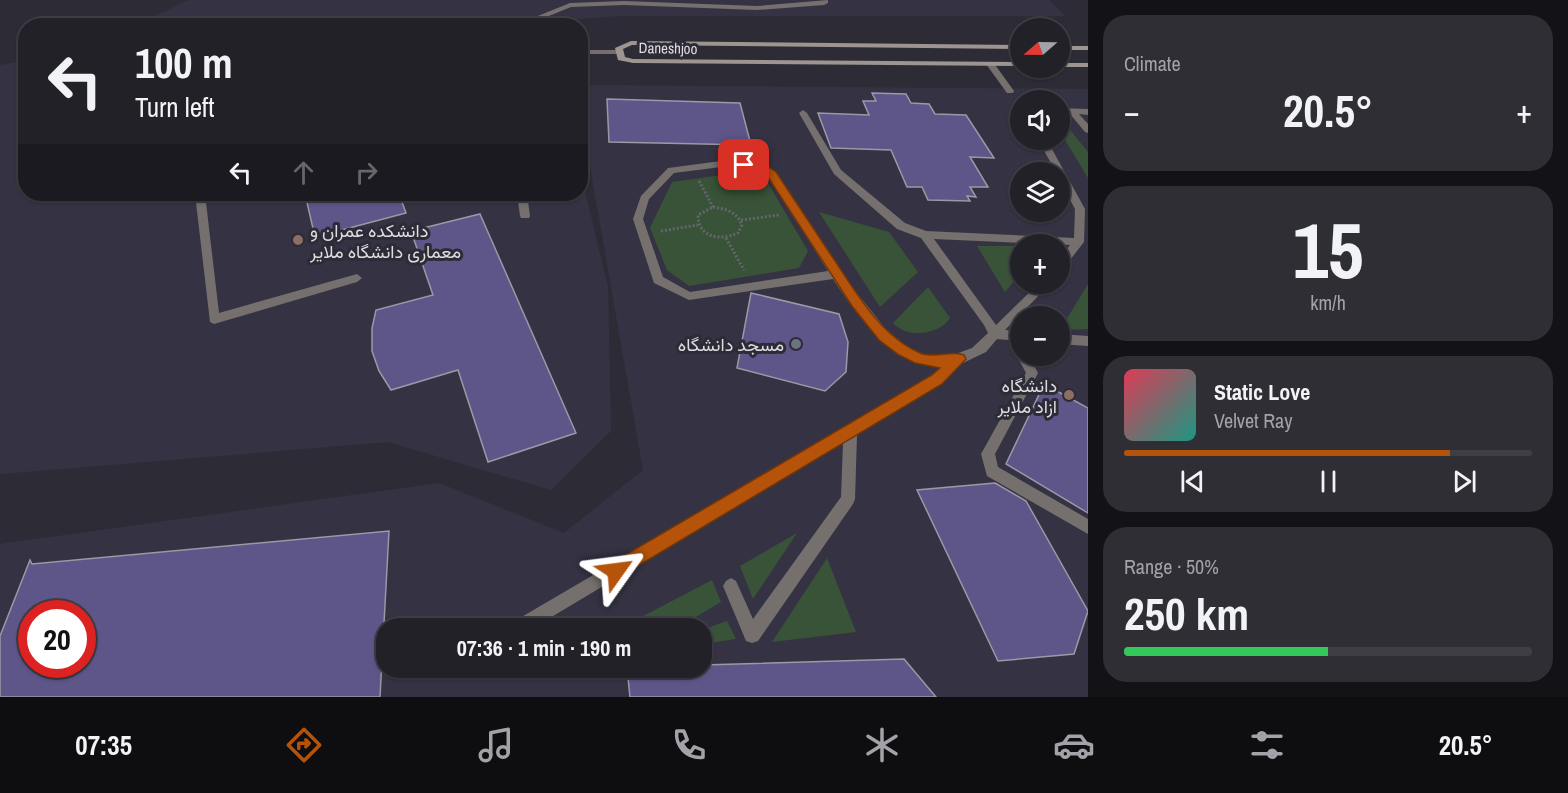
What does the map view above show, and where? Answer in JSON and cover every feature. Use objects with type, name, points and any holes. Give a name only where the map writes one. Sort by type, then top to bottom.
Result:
[{"type":"main road","name":"Daneshjoo","points":[[1010,47],[631,43],[619,48],[618,52],[621,58],[633,61],[1010,64]]},
{"type":"main road","points":[[1070,48],[1088,48]]},
{"type":"main road","points":[[1070,65],[1088,65]]},
{"type":"lane","points":[[537,18],[570,5],[624,3],[758,8],[824,3],[824,0]]},
{"type":"lane","points":[[588,52],[618,52]]},
{"type":"lane","points":[[990,64],[1010,91]]},
{"type":"lane","points":[[1072,111],[1088,112]]},
{"type":"lane","points":[[1072,111],[1088,130]]},
{"type":"lane","points":[[802,113],[837,172],[901,226],[926,235],[1079,242]]},
{"type":"lane","points":[[1048,150],[1088,224]]},
{"type":"lane","points":[[837,274],[689,296],[658,280],[639,219],[644,198],[671,170],[729,163],[759,166],[772,175],[837,274],[856,303],[884,336],[904,351],[920,359],[941,362],[960,359],[978,352],[1034,294]]},
{"type":"lane","points":[[201,201],[214,319],[357,278]]},
{"type":"lane","points":[[523,201],[525,216]]},
{"type":"lane","points":[[1070,253],[1079,242],[1080,209]]},
{"type":"lane","points":[[926,235],[989,323],[994,334]]},
{"type":"lane","points":[[994,334],[1010,335]]},
{"type":"lane","points":[[1070,340],[1088,341]]},
{"type":"lane","points":[[536,618],[937,380],[960,359]]},
{"type":"lane","points":[[1028,366],[1032,373],[988,454],[992,471],[1088,527]]},
{"type":"lane","points":[[731,586],[752,635],[848,499],[850,432]]},
{"type":"path","points":[[697,178],[712,207]]},
{"type":"path","points":[[712,207],[732,211],[741,220],[741,229],[733,236],[726,238],[706,234],[698,225],[698,215],[712,207]]},
{"type":"path","points":[[741,220],[786,214]]},
{"type":"path","points":[[652,232],[698,225]]},
{"type":"path","points":[[726,238],[748,276]]},
{"type":"shaded area","points":[[189,0],[1049,0],[1065,16],[620,16],[588,18],[150,18]]},
{"type":"shaded area","name":"دانشکده عمران و معماری دانشگاه ملایر","points":[[18,62],[18,201],[587,201],[608,287],[611,431],[551,490],[388,442],[0,474],[0,65]]},
{"type":"shaded area","points":[[590,85],[1088,89],[1088,697],[0,697],[0,544],[439,483],[564,533],[643,470],[589,161]]},
{"type":"green space","points":[[1070,130],[1088,152],[1088,178],[1070,148]]},
{"type":"green space","points":[[743,172],[765,178],[808,251],[799,268],[689,286],[667,270],[650,228],[672,182]]},
{"type":"green space","points":[[819,212],[889,232],[918,272],[880,307]]},
{"type":"green space","points":[[977,246],[1010,246],[1010,286],[1005,292]]},
{"type":"green space","points":[[1088,284],[1088,329],[1070,330],[1070,314]]},
{"type":"green space","points":[[928,287],[950,318],[938,328],[923,333],[914,333],[899,328],[893,323]]},
{"type":"green space","points":[[797,533],[753,599],[740,566]]},
{"type":"green space","points":[[827,558],[856,632],[772,642]]},
{"type":"green space","points":[[712,580],[721,602],[694,618],[640,618]]},
{"type":"green space","points":[[727,621],[736,639],[712,643],[712,626]]},
{"type":"building","points":[[872,93],[906,94],[911,103],[929,104],[935,114],[966,115],[994,158],[970,157],[988,187],[970,187],[976,197],[967,196],[970,201],[928,200],[922,187],[907,187],[891,150],[831,148],[818,113],[869,115],[863,101],[876,101]]},
{"type":"building","points":[[607,99],[740,103],[751,145],[609,142]]},
{"type":"building","points":[[307,201],[402,201],[406,213],[315,237]]},
{"type":"building","points":[[480,214],[576,433],[488,462],[458,370],[391,390],[379,371],[372,351],[372,328],[376,310],[433,295],[411,231]]},
{"type":"building","points":[[751,293],[839,314],[848,342],[846,372],[825,391],[737,368]]},
{"type":"building","points":[[1044,384],[1088,408],[1088,513],[1006,464]]},
{"type":"building","points":[[995,483],[1026,501],[1088,611],[1074,654],[998,661],[917,490]]},
{"type":"building","points":[[389,531],[384,618],[376,618],[376,678],[381,678],[380,697],[0,697],[0,636],[30,560],[32,564]]},
{"type":"building","points":[[904,659],[936,697],[630,697],[628,678],[712,678],[712,665]]},
{"type":"place","name":"دانشکده عمران و معماری دانشگاه ملایر","points":[[298,240]]},
{"type":"place","name":"مسجد دانشگاه","points":[[796,344]]},
{"type":"place","name":"دانشگاه ازاد ملایر","points":[[1069,395]]},
{"type":"route","points":[[616,571],[937,380],[960,359],[941,362],[920,359],[904,351],[884,336],[856,303],[772,175],[759,166],[744,165]]}]
